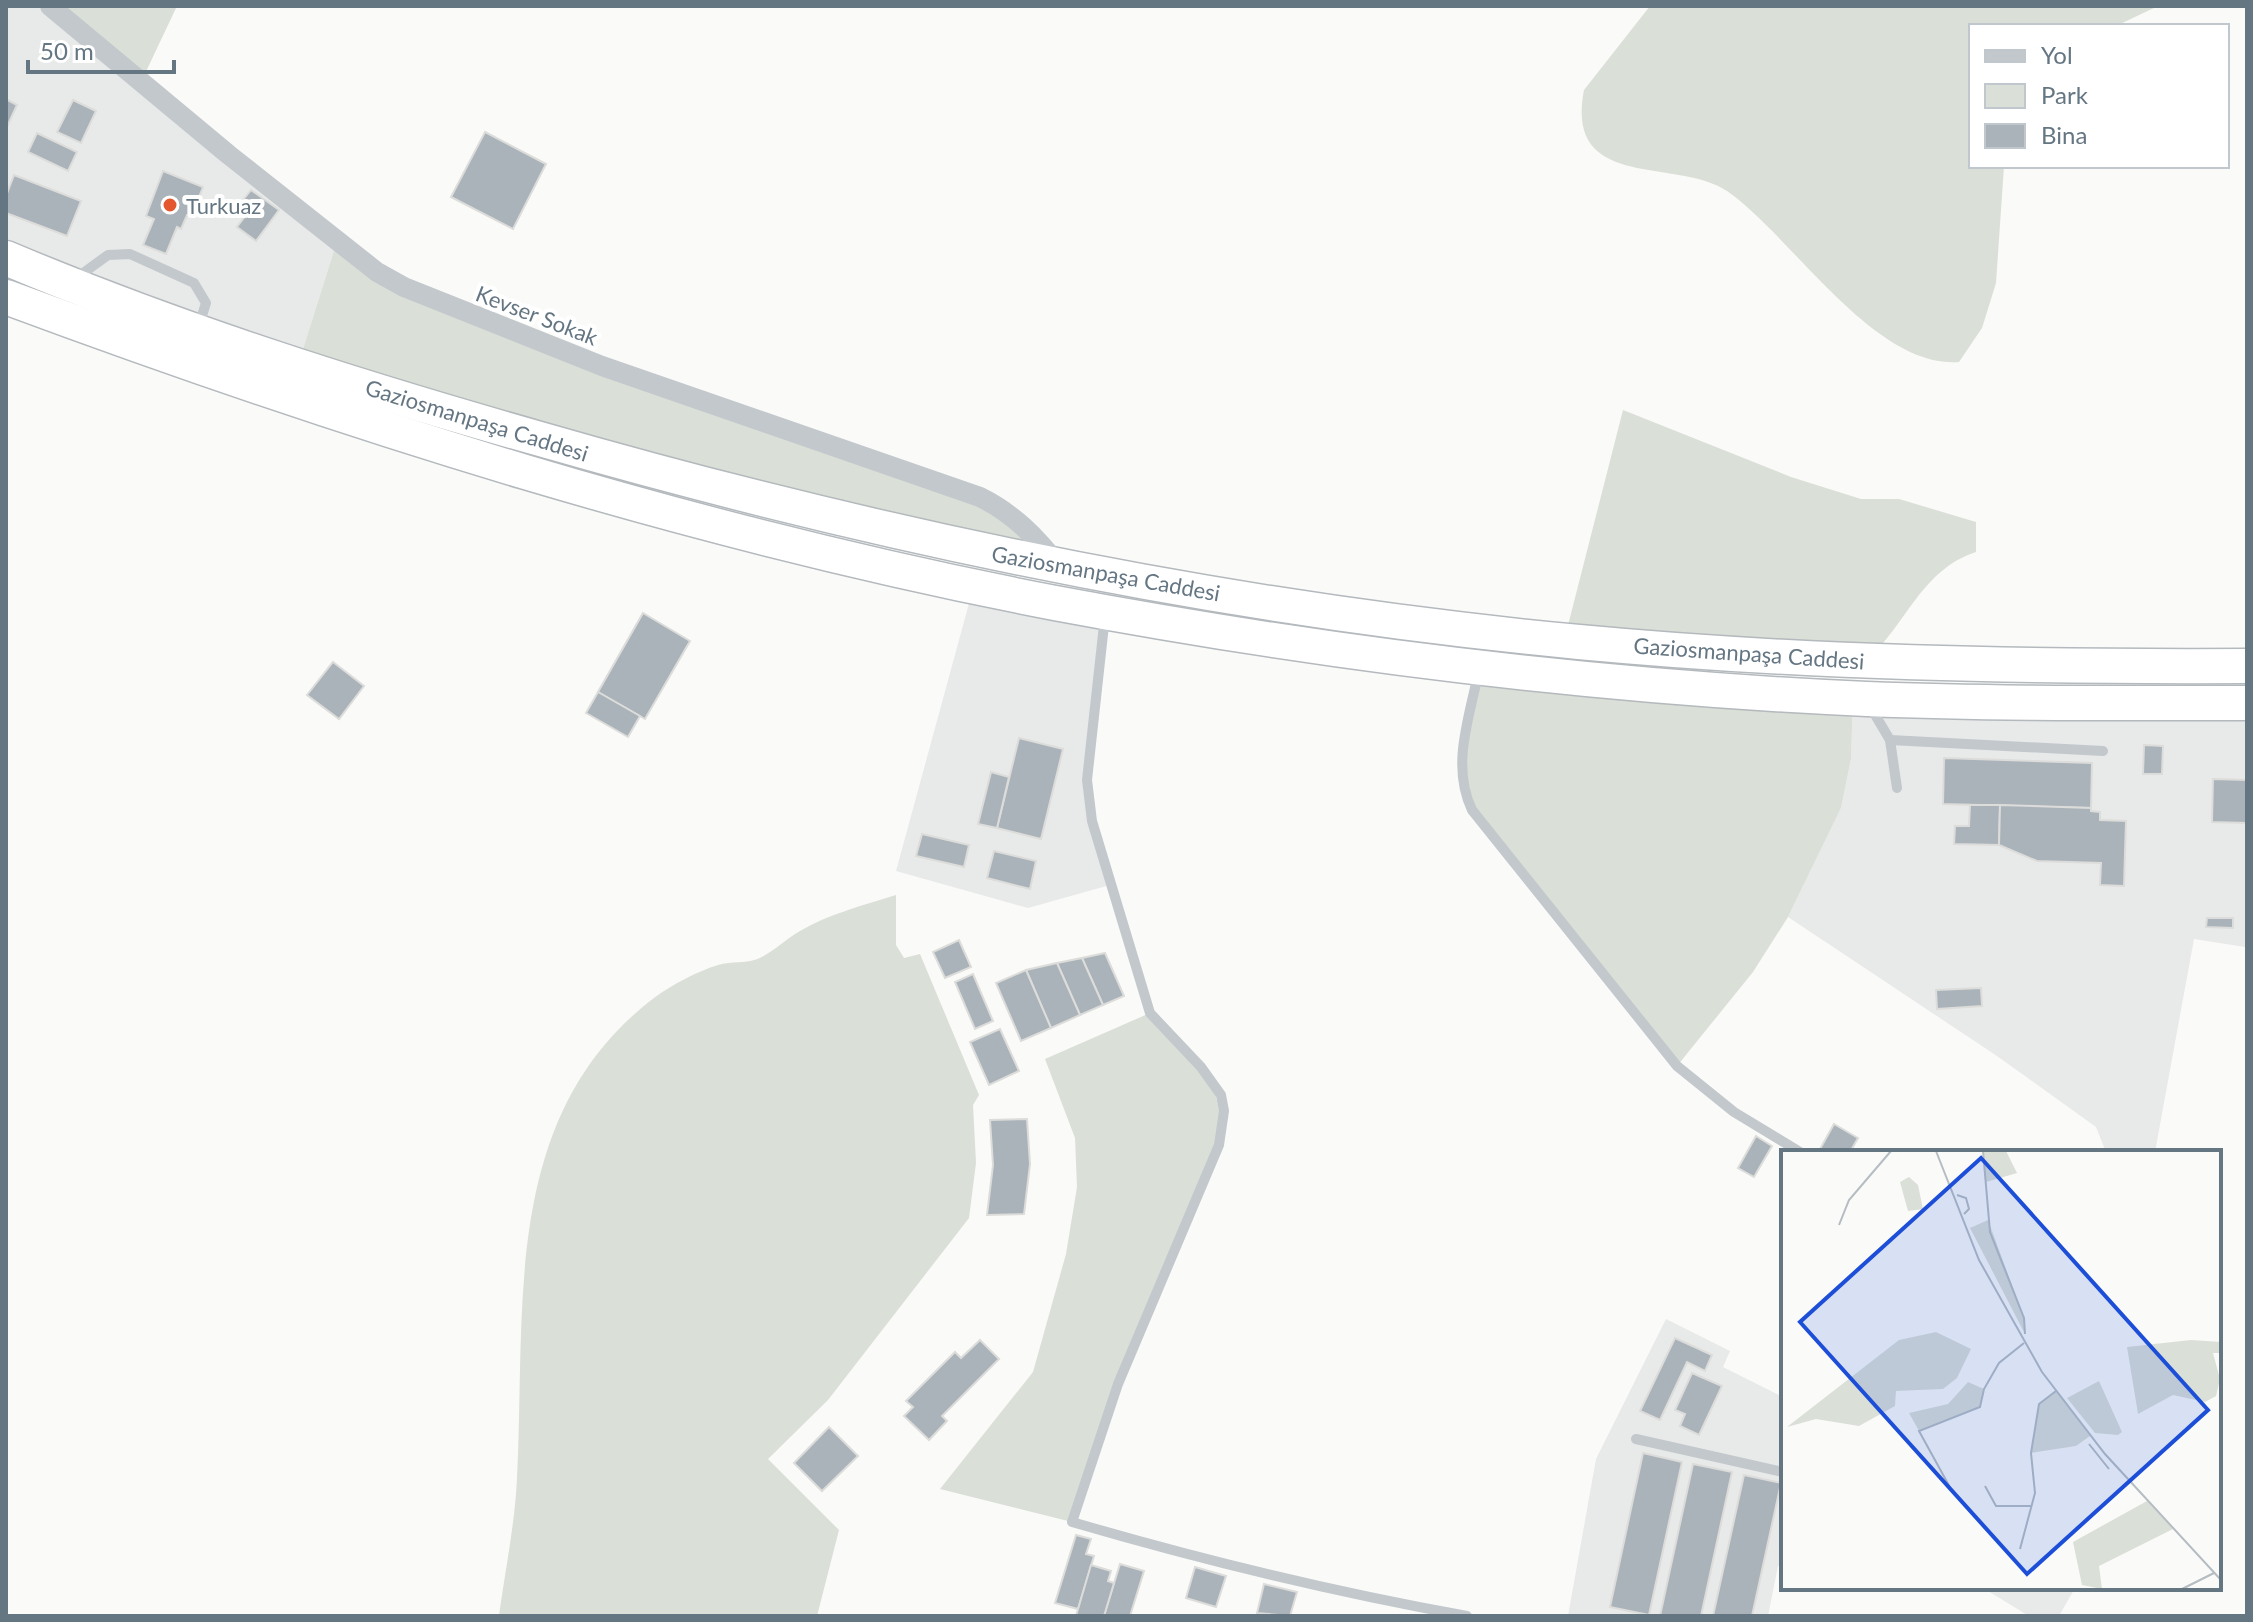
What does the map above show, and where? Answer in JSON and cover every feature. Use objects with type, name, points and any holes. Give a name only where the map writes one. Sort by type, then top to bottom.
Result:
[{"type":"highway","name":"Gaziosmanpaşa Caddesi","points":[[6,258],[198,330],[369,388],[618,462],[869,527],[1059,566],[1330,612],[1578,642],[1866,661],[2247,666]]},
{"type":"highway","name":"Gaziosmanpaşa Caddesi","points":[[6,297],[252,387],[563,483],[857,559],[1106,611],[1326,647],[1479,667],[1864,699],[2247,703]]},
{"type":"street","name":"Kevser Sokak","points":[[50,6],[229,155],[377,272],[404,287],[602,366],[980,497],[1033,533],[1059,566]]},
{"type":"lane","points":[[70,283],[108,255],[130,254],[194,283],[206,303],[198,330]]},
{"type":"lane","points":[[1106,611],[1087,780],[1092,821],[1150,1013],[1213,1082],[1224,1111],[1219,1145],[1118,1384],[1072,1522],[1202,1559],[1382,1601],[1467,1616]]},
{"type":"lane","points":[[1479,667],[1460,770],[1463,790],[1472,810],[1677,1066],[1734,1112],[1797,1150]]},
{"type":"lane","points":[[1864,699],[1890,740],[1897,788]]},
{"type":"lane","points":[[1890,740],[2103,751]]},
{"type":"lane","points":[[1636,1439],[1781,1472]]},
{"type":"shaded area","points":[[6,6],[50,6],[337,241],[298,365],[6,258]]},
{"type":"shaded area","points":[[974,585],[1106,611],[1087,780],[1110,885],[1028,908],[896,871]]},
{"type":"shaded area","points":[[1853,698],[2247,703],[2245,947],[2194,939],[2155,1150],[2105,1150],[2096,1127],[1997,1056],[1788,917],[1841,808],[1851,759]]},
{"type":"shaded area","points":[[1666,1319],[1730,1351],[1723,1367],[1781,1396],[1781,1567],[1778,1566],[1768,1616],[1568,1616],[1596,1459]]},
{"type":"shaded area","points":[[1986,1590],[2074,1590],[2059,1616],[2029,1616]]},
{"type":"green space","points":[[50,6],[177,6],[141,82]]},
{"type":"green space","points":[[1650,6],[2158,6],[2120,24],[1969,24],[1969,168],[2004,168],[1996,283],[1982,328],[1959,362],[1927,358],[1896,344],[1865,322],[1752,211],[1727,191],[1706,181],[1629,166],[1607,158],[1591,144],[1582,122],[1584,90]]},
{"type":"green space","points":[[337,241],[381,274],[980,497],[1059,566],[298,365]]},
{"type":"green space","points":[[1623,410],[1791,477],[1861,499],[1899,499],[1976,522],[1976,552],[1941,571],[1866,661],[1564,641]]},
{"type":"green space","points":[[1479,667],[1853,698],[1851,759],[1841,808],[1788,917],[1753,972],[1677,1066],[1472,810],[1460,770]]},
{"type":"green space","points":[[896,895],[896,945],[904,958],[920,954],[979,1095],[973,1105],[976,1163],[969,1218],[828,1400],[768,1459],[839,1530],[817,1616],[499,1616],[516,1495],[524,1282],[531,1218],[545,1156],[569,1098],[604,1045],[669,988],[718,965],[760,958],[800,931],[823,920]]},
{"type":"green space","points":[[1150,1013],[1213,1082],[1223,1130],[1118,1384],[1072,1522],[940,1489],[1033,1372],[1066,1254],[1077,1187],[1075,1138],[1045,1059]]},
{"type":"building","points":[[6,99],[17,105],[6,129]]},
{"type":"building","points":[[73,100],[96,111],[81,143],[57,132]]},
{"type":"building","points":[[485,132],[546,164],[513,229],[451,197]]},
{"type":"building","points":[[37,133],[77,152],[68,171],[28,152]]},
{"type":"building","points":[[163,171],[203,187],[191,217],[187,215],[181,229],[177,227],[166,254],[143,245],[154,219],[146,216]]},
{"type":"building","points":[[14,175],[81,201],[67,236],[6,213],[6,196]]},
{"type":"building","points":[[251,190],[279,210],[256,241],[237,227],[252,207],[243,200]]},
{"type":"building","points":[[643,613],[690,641],[645,719],[598,692]]},
{"type":"building","points":[[333,662],[364,686],[339,719],[307,695]]},
{"type":"building","points":[[598,692],[640,716],[628,737],[586,713]]},
{"type":"building","points":[[1019,738],[1063,749],[1041,839],[997,828]]},
{"type":"building","points":[[2144,745],[2163,746],[2162,774],[2143,774]]},
{"type":"building","points":[[1944,758],[2092,763],[2091,808],[1943,804]]},
{"type":"building","points":[[991,772],[1009,777],[997,828],[978,824]]},
{"type":"building","points":[[2213,779],[2247,780],[2247,823],[2212,822]]},
{"type":"building","points":[[1970,805],[2000,805],[1999,845],[1954,844],[1955,826],[1969,826]]},
{"type":"building","points":[[2000,805],[2091,808],[2091,811],[2100,812],[2100,820],[2126,821],[2124,886],[2100,885],[2101,863],[2037,861],[1999,845]]},
{"type":"building","points":[[922,834],[969,845],[964,867],[916,856]]},
{"type":"building","points":[[994,851],[1036,861],[1030,889],[987,878]]},
{"type":"building","points":[[2207,918],[2233,918],[2233,928],[2206,927]]},
{"type":"building","points":[[959,940],[971,967],[945,978],[933,952]]},
{"type":"building","points":[[1105,953],[1124,996],[1103,1005],[1082,958]]},
{"type":"building","points":[[1082,958],[1103,1005],[1080,1015],[1057,963]]},
{"type":"building","points":[[1057,963],[1080,1015],[1051,1028],[1026,970]]},
{"type":"building","points":[[1026,970],[1051,1028],[1021,1041],[996,983]]},
{"type":"building","points":[[973,974],[993,1021],[975,1029],[955,982]]},
{"type":"building","points":[[1981,988],[1982,1006],[1937,1009],[1936,990]]},
{"type":"building","points":[[1000,1029],[1019,1071],[989,1085],[970,1042]]},
{"type":"building","points":[[1027,1119],[1030,1164],[1024,1214],[987,1215],[993,1165],[990,1120]]},
{"type":"building","points":[[1834,1124],[1858,1138],[1851,1150],[1820,1150]]},
{"type":"building","points":[[1756,1136],[1772,1146],[1754,1177],[1738,1168]]},
{"type":"building","points":[[1675,1338],[1712,1355],[1705,1371],[1687,1362],[1660,1420],[1640,1411]]},
{"type":"building","points":[[980,1340],[999,1359],[942,1416],[947,1421],[929,1440],[904,1416],[913,1407],[906,1401],[955,1352],[961,1358]]},
{"type":"building","points":[[1692,1373],[1722,1386],[1699,1435],[1680,1426],[1685,1414],[1675,1410]]},
{"type":"building","points":[[829,1427],[858,1456],[822,1491],[794,1463]]},
{"type":"building","points":[[1643,1453],[1682,1462],[1649,1615],[1610,1607]]},
{"type":"building","points":[[1693,1464],[1732,1472],[1701,1616],[1660,1616]]},
{"type":"building","points":[[1744,1475],[1781,1483],[1752,1616],[1713,1616]]},
{"type":"building","points":[[1076,1535],[1091,1539],[1086,1554],[1094,1556],[1078,1609],[1055,1603]]},
{"type":"building","points":[[1120,1564],[1144,1571],[1130,1616],[1104,1616]]},
{"type":"building","points":[[1091,1565],[1111,1571],[1108,1581],[1114,1583],[1104,1616],[1076,1616]]},
{"type":"building","points":[[1195,1567],[1226,1576],[1216,1607],[1186,1598]]},
{"type":"building","points":[[1264,1584],[1297,1592],[1290,1616],[1257,1613]]},
{"type":"place","name":"Turkuaz","points":[[170,205]]}]
